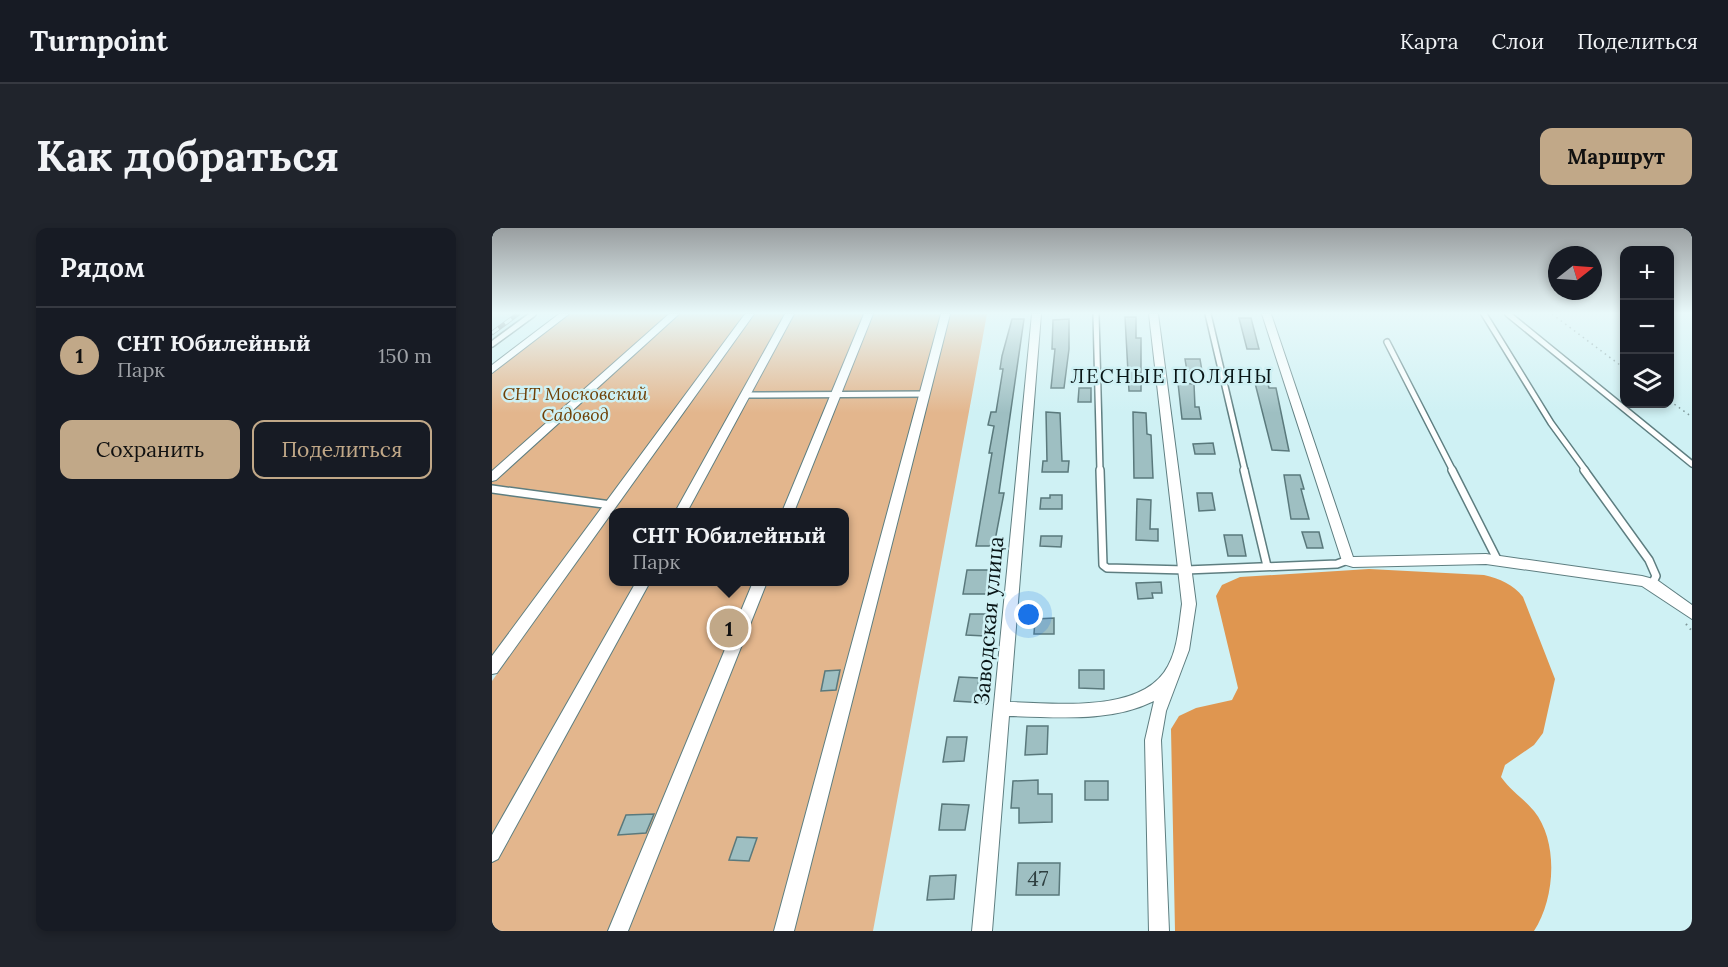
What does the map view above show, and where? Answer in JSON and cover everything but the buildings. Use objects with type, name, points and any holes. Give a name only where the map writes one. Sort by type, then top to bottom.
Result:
[{"type":"street","points":[[492,370],[522,347]]},
{"type":"street","points":[[492,477],[638,347]]},
{"type":"street","points":[[492,668],[726,347]]},
{"type":"street","points":[[684,508],[772,347]]},
{"type":"street","points":[[790,508],[856,347]]},
{"type":"street","points":[[784,931],[937,347]]},
{"type":"street","name":"Заводская улица","points":[[982,931],[1034,347]]},
{"type":"street","points":[[1157,347],[1189,604],[1185,635],[1158,711],[1153,740],[1159,931]]},
{"type":"street","points":[[1277,347],[1348,560],[1353,562],[1497,561],[1642,581],[1652,584],[1692,614]]},
{"type":"street","points":[[492,853],[641,586]]},
{"type":"street","points":[[618,931],[758,586]]},
{"type":"street","points":[[1002,709],[1090,709],[1115,706],[1137,701],[1152,694],[1172,673]]},
{"type":"lane","points":[[1097,347],[1103,564],[1107,568],[1186,570],[1337,564],[1348,560]]},
{"type":"lane","points":[[1216,347],[1268,567]]},
{"type":"lane","points":[[1388,347],[1497,561]]},
{"type":"lane","points":[[1504,347],[1551,423],[1649,560],[1656,576],[1652,584]]},
{"type":"lane","points":[[1548,347],[1692,464]]},
{"type":"lane","points":[[745,395],[925,394]]},
{"type":"lane","points":[[492,489],[611,505]]},
{"type":"path","points":[[1596,347],[1620,365]]},
{"type":"path","points":[[1674,404],[1692,417]]},
{"type":"green space","name":"СНТ Московский Садовод","points":[[516,347],[721,347],[492,656],[492,365]]},
{"type":"green space","points":[[731,347],[981,347],[873,931],[492,931],[492,681],[609,517],[609,586],[849,586],[849,508],[616,508]]},
{"type":"shaded area","points":[[1369,569],[1484,575],[1506,583],[1523,597],[1555,679],[1543,733],[1534,745],[1505,765],[1501,777],[1534,811],[1548,838],[1551,854],[1550,887],[1541,918],[1534,931],[1175,931],[1171,729],[1179,716],[1196,708],[1232,700],[1238,688],[1216,596],[1222,585],[1240,577]]},
{"type":"place","name":"СНТ Юбилейный","points":[[729,628]]},
{"type":"district","name":"ЛЕСНЫЕ ПОЛЯНЫ","points":[[1172,376]]}]
